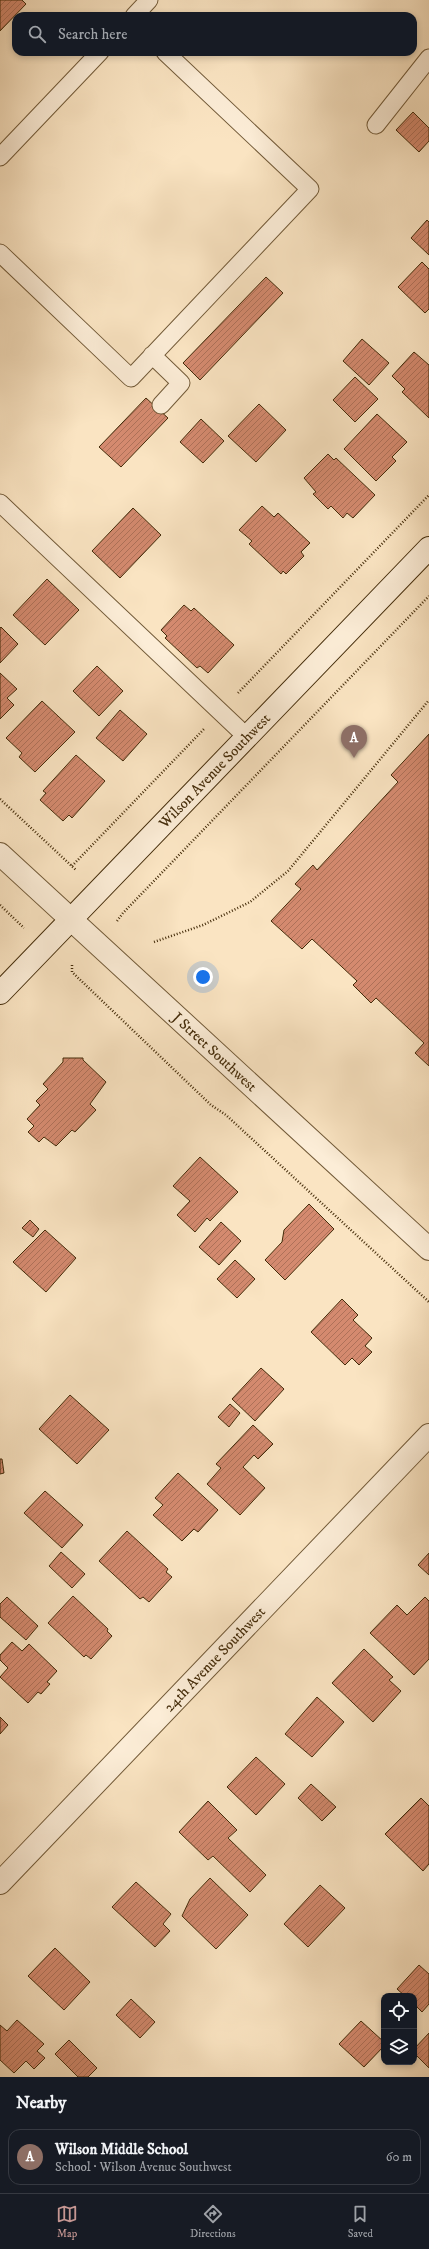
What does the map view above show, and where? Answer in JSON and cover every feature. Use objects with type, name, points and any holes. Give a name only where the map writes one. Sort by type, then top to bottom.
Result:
[{"type":"street","name":"Wilson Avenue Southwest","points":[[0,993],[429,548]]},
{"type":"street","name":"J Street Southwest","points":[[0,854],[429,1249]]},
{"type":"street","name":"24th Avenue Southwest","points":[[0,1883],[429,1436]]},
{"type":"lane","points":[[138,12],[149,0]]},
{"type":"lane","points":[[0,157],[96,56]]},
{"type":"lane","points":[[0,253],[132,378],[310,189],[169,56]]},
{"type":"lane","points":[[376,125],[429,58]]},
{"type":"lane","points":[[152,356],[181,383],[161,405]]},
{"type":"lane","points":[[0,503],[247,737]]},
{"type":"path","points":[[72,866],[429,495]]},
{"type":"path","points":[[117,922],[134,902],[429,596]]},
{"type":"path","points":[[154,942],[203,925],[250,902],[288,871],[429,700]]},
{"type":"path","points":[[0,799],[76,870]]},
{"type":"path","points":[[0,905],[24,928]]},
{"type":"path","points":[[72,965],[72,972],[211,1105],[226,1115],[429,1302]]},
{"type":"building","points":[[0,0],[22,0],[26,4],[18,12],[12,12],[12,19],[0,31]]},
{"type":"building","points":[[413,112],[429,128],[429,141],[419,152],[396,130]]},
{"type":"building","points":[[427,220],[429,222],[429,255],[411,238]]},
{"type":"building","points":[[422,262],[429,269],[429,309],[425,313],[398,287]]},
{"type":"building","points":[[266,277],[283,293],[200,380],[183,363]]},
{"type":"building","points":[[362,339],[389,363],[369,385],[343,361]]},
{"type":"building","points":[[414,352],[429,365],[429,418],[402,392],[405,389],[392,376]]},
{"type":"building","points":[[355,377],[378,399],[355,422],[333,400]]},
{"type":"building","points":[[146,398],[168,418],[121,467],[99,447]]},
{"type":"building","points":[[259,404],[286,430],[256,462],[228,436]]},
{"type":"building","points":[[377,414],[407,442],[392,457],[396,461],[376,481],[344,449]]},
{"type":"building","points":[[201,419],[224,441],[203,463],[180,442]]},
{"type":"building","points":[[328,454],[334,460],[336,458],[375,495],[353,518],[347,513],[343,518],[331,506],[328,509],[313,494],[316,492],[304,478]]},
{"type":"building","points":[[262,506],[274,517],[278,513],[310,543],[301,552],[304,556],[286,574],[283,571],[281,574],[249,544],[252,541],[239,530]]},
{"type":"building","points":[[133,508],[161,535],[120,578],[92,551]]},
{"type":"building","points":[[47,579],[79,610],[45,645],[13,615]]},
{"type":"building","points":[[184,605],[191,611],[194,608],[234,645],[208,673],[200,666],[197,668],[165,638],[167,636],[161,630]]},
{"type":"building","points":[[1,627],[18,644],[0,663],[0,628]]},
{"type":"building","points":[[97,666],[123,691],[99,716],[73,691]]},
{"type":"building","points":[[0,673],[17,689],[7,698],[14,705],[0,719]]},
{"type":"building","points":[[42,701],[75,732],[35,772],[19,757],[22,753],[6,738]]},
{"type":"building","points":[[120,710],[147,734],[123,761],[96,738]]},
{"type":"building","points":[[429,734],[429,1066],[415,1053],[424,1043],[376,998],[371,1003],[353,985],[357,981],[312,939],[302,949],[271,921],[301,889],[295,884],[313,865],[317,870],[398,782],[391,775]]},
{"type":"building","points":[[76,755],[105,781],[72,818],[69,815],[63,821],[40,800],[46,793],[43,791]]},
{"type":"building","points":[[63,1058],[83,1058],[83,1060],[106,1082],[90,1104],[96,1110],[75,1132],[72,1130],[56,1146],[44,1137],[39,1142],[28,1132],[34,1126],[27,1119],[40,1105],[36,1101],[48,1089],[43,1084],[63,1062]]},
{"type":"building","points":[[200,1157],[238,1192],[210,1221],[207,1218],[195,1232],[177,1215],[190,1201],[173,1186]]},
{"type":"building","points":[[309,1204],[334,1229],[285,1280],[265,1260],[282,1242],[284,1230]]},
{"type":"building","points":[[30,1220],[39,1229],[33,1237],[22,1228]]},
{"type":"building","points":[[221,1222],[241,1241],[219,1265],[199,1247]]},
{"type":"building","points":[[45,1230],[76,1258],[46,1292],[13,1262]]},
{"type":"building","points":[[235,1260],[255,1279],[237,1298],[217,1279]]},
{"type":"building","points":[[342,1299],[358,1315],[353,1320],[372,1338],[365,1346],[372,1352],[359,1365],[352,1358],[345,1365],[311,1332]]},
{"type":"building","points":[[261,1368],[284,1389],[255,1421],[232,1399]]},
{"type":"building","points":[[70,1395],[109,1430],[77,1464],[39,1429]]},
{"type":"building","points":[[230,1404],[240,1413],[229,1427],[218,1417]]},
{"type":"building","points":[[253,1425],[273,1444],[258,1459],[254,1455],[243,1467],[265,1488],[240,1515],[207,1484],[221,1468],[216,1464]]},
{"type":"building","points":[[0,1459],[2,1459],[4,1473],[0,1474]]},
{"type":"building","points":[[178,1473],[218,1510],[198,1532],[194,1529],[182,1541],[153,1515],[163,1505],[155,1498]]},
{"type":"building","points":[[45,1491],[83,1525],[62,1548],[24,1513]]},
{"type":"building","points":[[127,1531],[168,1569],[166,1572],[172,1577],[149,1602],[143,1597],[140,1599],[99,1561]]},
{"type":"building","points":[[61,1552],[85,1574],[72,1588],[49,1566]]},
{"type":"building","points":[[429,1553],[429,1575],[418,1565]]},
{"type":"building","points":[[73,1596],[108,1629],[107,1631],[112,1636],[91,1659],[86,1655],[84,1657],[48,1623]]},
{"type":"building","points":[[7,1597],[38,1626],[26,1640],[0,1617],[0,1604]]},
{"type":"building","points":[[425,1597],[429,1601],[429,1659],[414,1675],[370,1633],[397,1605],[407,1615]]},
{"type":"building","points":[[12,1642],[22,1651],[29,1644],[57,1671],[47,1682],[50,1684],[41,1694],[38,1692],[28,1703],[0,1677],[8,1668],[0,1660],[0,1655]]},
{"type":"building","points":[[364,1649],[393,1677],[389,1680],[401,1691],[373,1722],[332,1683]]},
{"type":"building","points":[[317,1697],[344,1722],[312,1757],[285,1734]]},
{"type":"building","points":[[0,1717],[8,1725],[0,1734]]},
{"type":"building","points":[[256,1757],[285,1784],[256,1815],[227,1787]]},
{"type":"building","points":[[311,1784],[336,1807],[322,1821],[298,1798]]},
{"type":"building","points":[[421,1798],[429,1806],[429,1864],[423,1871],[385,1834]]},
{"type":"building","points":[[208,1801],[237,1830],[228,1838],[266,1875],[250,1892],[213,1856],[208,1860],[179,1832]]},
{"type":"building","points":[[210,1878],[248,1915],[216,1949],[182,1916],[190,1899]]},
{"type":"building","points":[[136,1882],[171,1914],[163,1924],[170,1931],[155,1947],[112,1907]]},
{"type":"building","points":[[320,1885],[345,1908],[308,1947],[284,1924]]},
{"type":"building","points":[[55,1948],[90,1982],[64,2010],[28,1976]]},
{"type":"building","points":[[419,1965],[429,1974],[429,2004],[422,2012],[417,2007],[417,1993],[402,1993],[397,1989]]},
{"type":"building","points":[[131,1999],[155,2022],[140,2038],[116,2015]]},
{"type":"building","points":[[17,2020],[44,2044],[37,2051],[45,2058],[34,2069],[26,2061],[14,2073],[0,2060],[0,2025],[7,2031]]},
{"type":"building","points":[[361,2021],[381,2039],[381,2049],[364,2067],[339,2044]]},
{"type":"building","points":[[429,2033],[429,2068],[417,2056],[417,2046]]},
{"type":"building","points":[[69,2040],[97,2068],[88,2077],[78,2077],[55,2054]]},
{"type":"place","name":"Wilson Middle School","points":[[354,758]]}]
